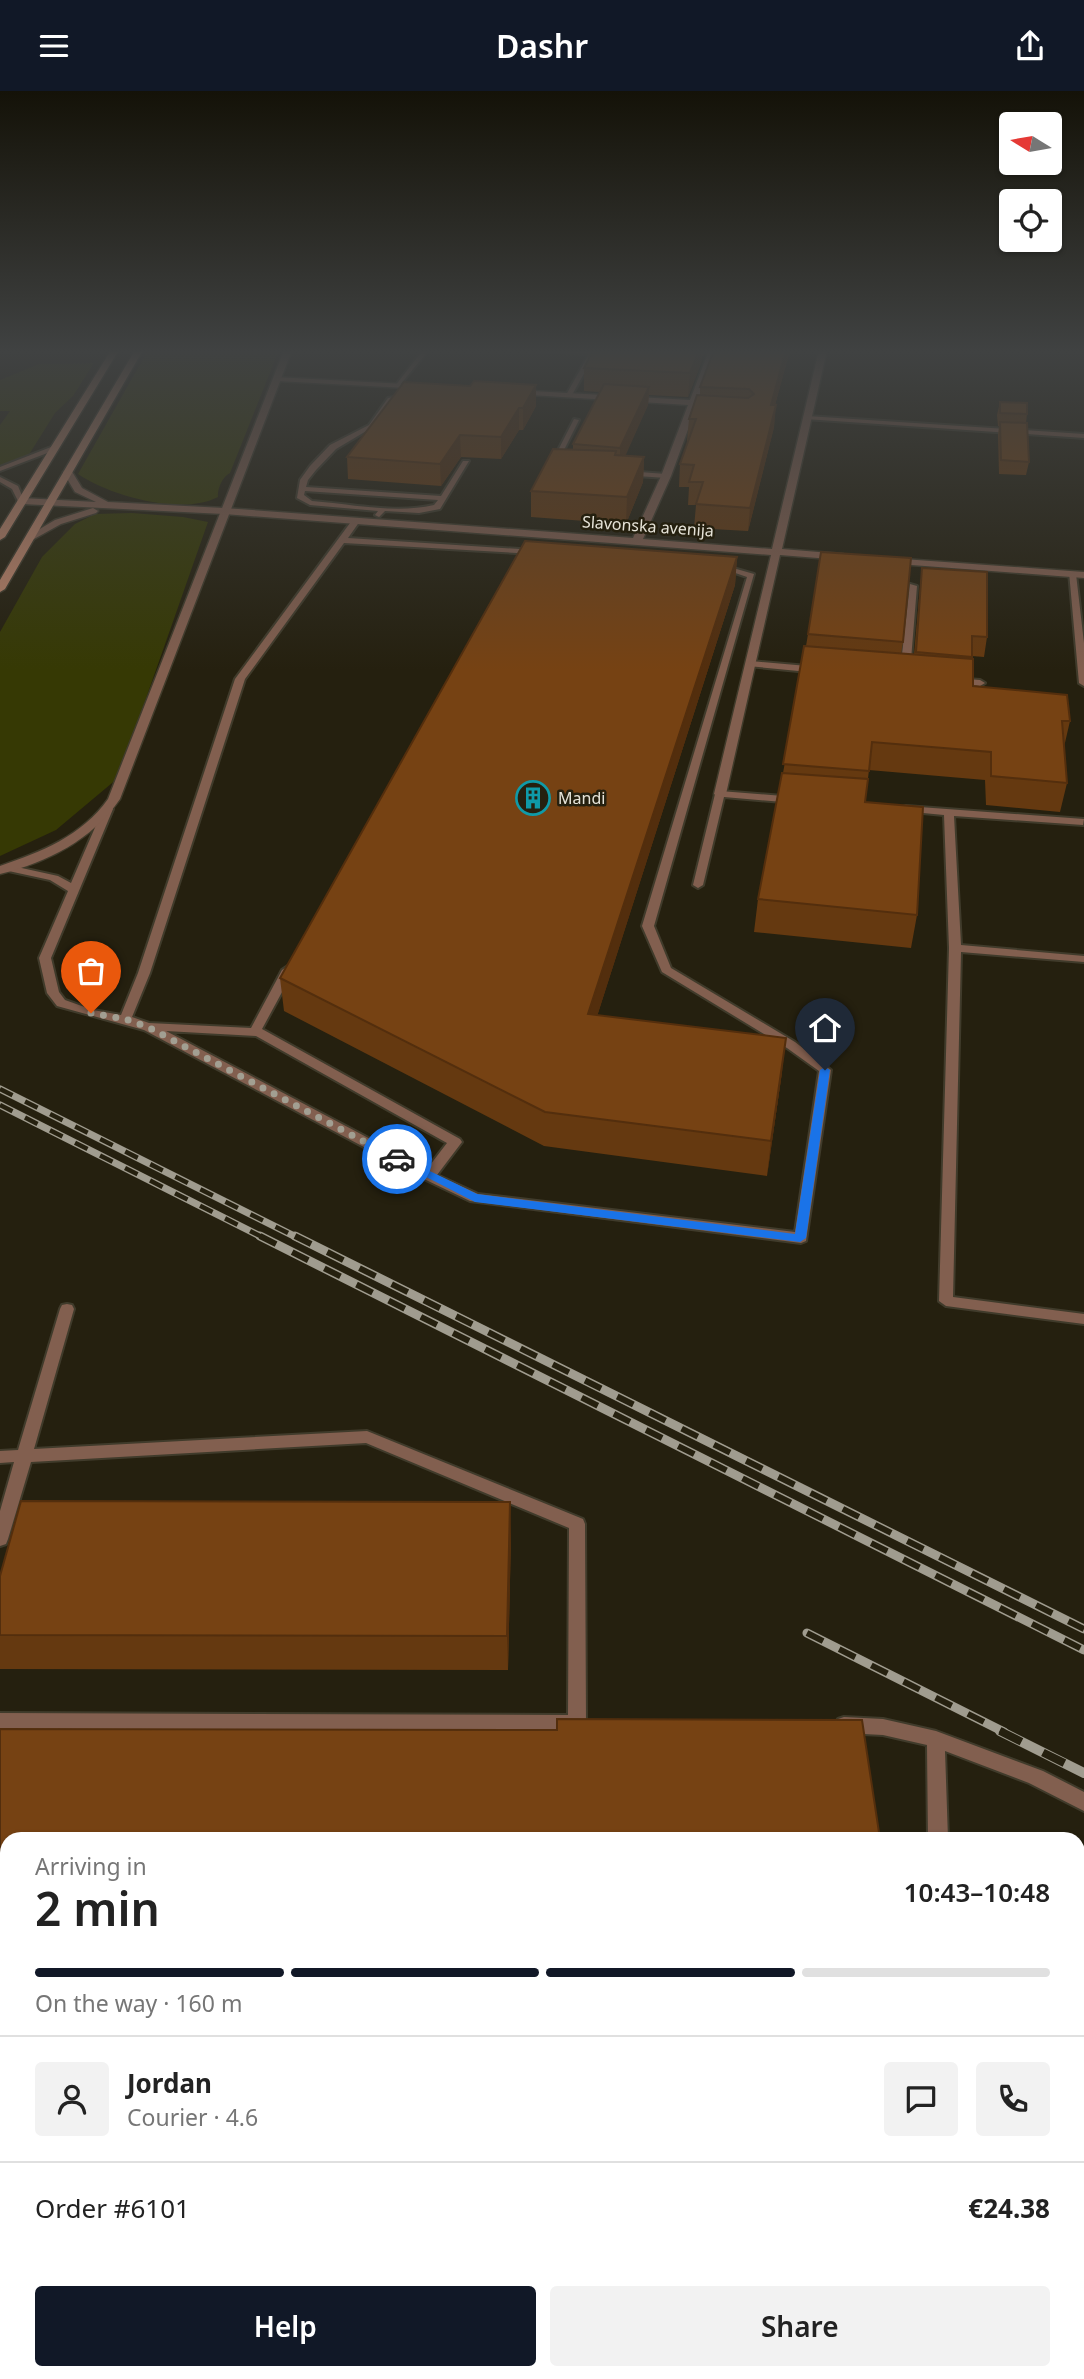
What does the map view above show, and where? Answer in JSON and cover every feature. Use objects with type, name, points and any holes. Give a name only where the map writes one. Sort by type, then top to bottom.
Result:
[{"type":"main road","points":[[0,537],[50,457]]},
{"type":"main road","points":[[0,589],[77,457]]},
{"type":"street","points":[[4,869],[40,857],[70,840],[90,827],[108,809],[126,773],[246,457]]},
{"type":"street","points":[[636,543],[673,457]]},
{"type":"street","points":[[720,794],[798,457]]},
{"type":"street","name":"Slavonska avenija","points":[[68,472],[78,490],[113,506]]},
{"type":"street","name":"Slavonska avenija","points":[[22,501],[224,511],[857,558]]},
{"type":"street","name":"Slavonska avenija","points":[[31,537],[70,517],[113,506]]},
{"type":"street","points":[[871,559],[1084,575]]},
{"type":"lane","points":[[0,469],[39,457]]},
{"type":"lane","points":[[324,457],[304,480],[300,496],[310,503],[383,509],[437,507],[466,463]]},
{"type":"lane","points":[[556,457],[551,467],[564,468]]},
{"type":"lane","points":[[615,472],[666,476]]},
{"type":"lane","points":[[0,479],[15,488],[22,501]]},
{"type":"lane","points":[[302,489],[443,498]]},
{"type":"lane","points":[[374,522],[383,509]]},
{"type":"lane","points":[[125,1019],[144,973],[240,679],[356,521]]},
{"type":"lane","points":[[342,540],[554,553]]},
{"type":"lane","points":[[513,565],[519,552]]},
{"type":"lane","points":[[108,809],[45,958],[53,993],[61,1003],[148,1027],[475,1198],[800,1238],[825,1070],[791,1045],[666,970],[648,926],[751,576],[728,567],[701,565]]},
{"type":"lane","points":[[1072,574],[1081,609],[1084,683]]},
{"type":"lane","points":[[905,677],[913,586]]},
{"type":"lane","points":[[751,664],[828,671]]},
{"type":"lane","points":[[892,676],[917,678]]},
{"type":"lane","points":[[942,680],[980,683]]},
{"type":"lane","points":[[698,885],[720,794],[801,800]]},
{"type":"lane","points":[[895,808],[1083,822]]},
{"type":"lane","points":[[949,812],[956,948],[946,1301],[1084,1319]]},
{"type":"lane","points":[[4,869],[54,878],[75,890]]},
{"type":"lane","points":[[956,948],[1084,959]]},
{"type":"lane","points":[[255,1031],[292,963]]},
{"type":"lane","points":[[148,1027],[255,1031],[455,1142],[429,1176]]},
{"type":"lane","points":[[0,1539],[68,1309]]},
{"type":"lane","points":[[0,1457],[23,1458],[367,1437],[577,1524],[584,1723],[0,1721]]},
{"type":"lane","points":[[820,1724],[883,1727],[936,1739],[1036,1777],[1084,1802]]},
{"type":"lane","points":[[936,1739],[938,1832]]},
{"type":"shaded area","points":[[0,457],[24,457],[17,461],[0,465]]},
{"type":"shaded area","points":[[88,457],[236,457],[220,487],[218,497],[185,505],[127,496],[108,490],[78,474]]},
{"type":"shaded area","points":[[132,513],[208,522],[118,778],[56,830],[0,856],[0,632],[42,557],[75,524],[95,514]]},
{"type":"building","points":[[347,457],[445,457],[440,464]]},
{"type":"building","points":[[549,457],[644,457],[627,497],[531,491]]},
{"type":"building","points":[[683,457],[763,457],[750,508],[696,504],[703,482],[689,482],[694,465],[680,464]]},
{"type":"building","points":[[1001,457],[1029,457],[1029,462],[1001,460]]},
{"type":"building","name":"Mandi","points":[[525,541],[737,557],[588,1014],[786,1038],[771,1141],[545,1112],[280,978]]},
{"type":"building","points":[[821,552],[911,558],[903,642],[808,634]]},
{"type":"building","points":[[922,568],[987,572],[987,637],[972,636],[972,657],[916,652]]},
{"type":"building","points":[[804,646],[973,659],[973,686],[1067,695],[1070,721],[1062,721],[1067,783],[991,776],[991,752],[872,742],[869,771],[783,764]]},
{"type":"building","points":[[782,773],[868,779],[865,802],[923,807],[917,915],[758,899]]},
{"type":"building","points":[[21,1501],[510,1502],[507,1636],[0,1635],[0,1576]]},
{"type":"building","points":[[557,1719],[862,1720],[879,1832],[0,1832],[0,1729],[557,1730]]},
{"type":"railway","points":[[0,1089],[298,1238]]},
{"type":"railway","points":[[0,1105],[264,1238]]},
{"type":"railway","points":[[260,1236],[1084,1650]]},
{"type":"railway","points":[[295,1236],[1084,1629]]},
{"type":"railway","points":[[807,1633],[1004,1732]]},
{"type":"railway","points":[[1000,1731],[1084,1773]]},
{"type":"way so far","points":[[91,1013],[125,1019],[148,1027],[397,1159]]},
{"type":"place","name":"Mandi","points":[[533,798]]},
{"type":"route","points":[[397,1159],[475,1198],[800,1238],[825,1070]]}]
